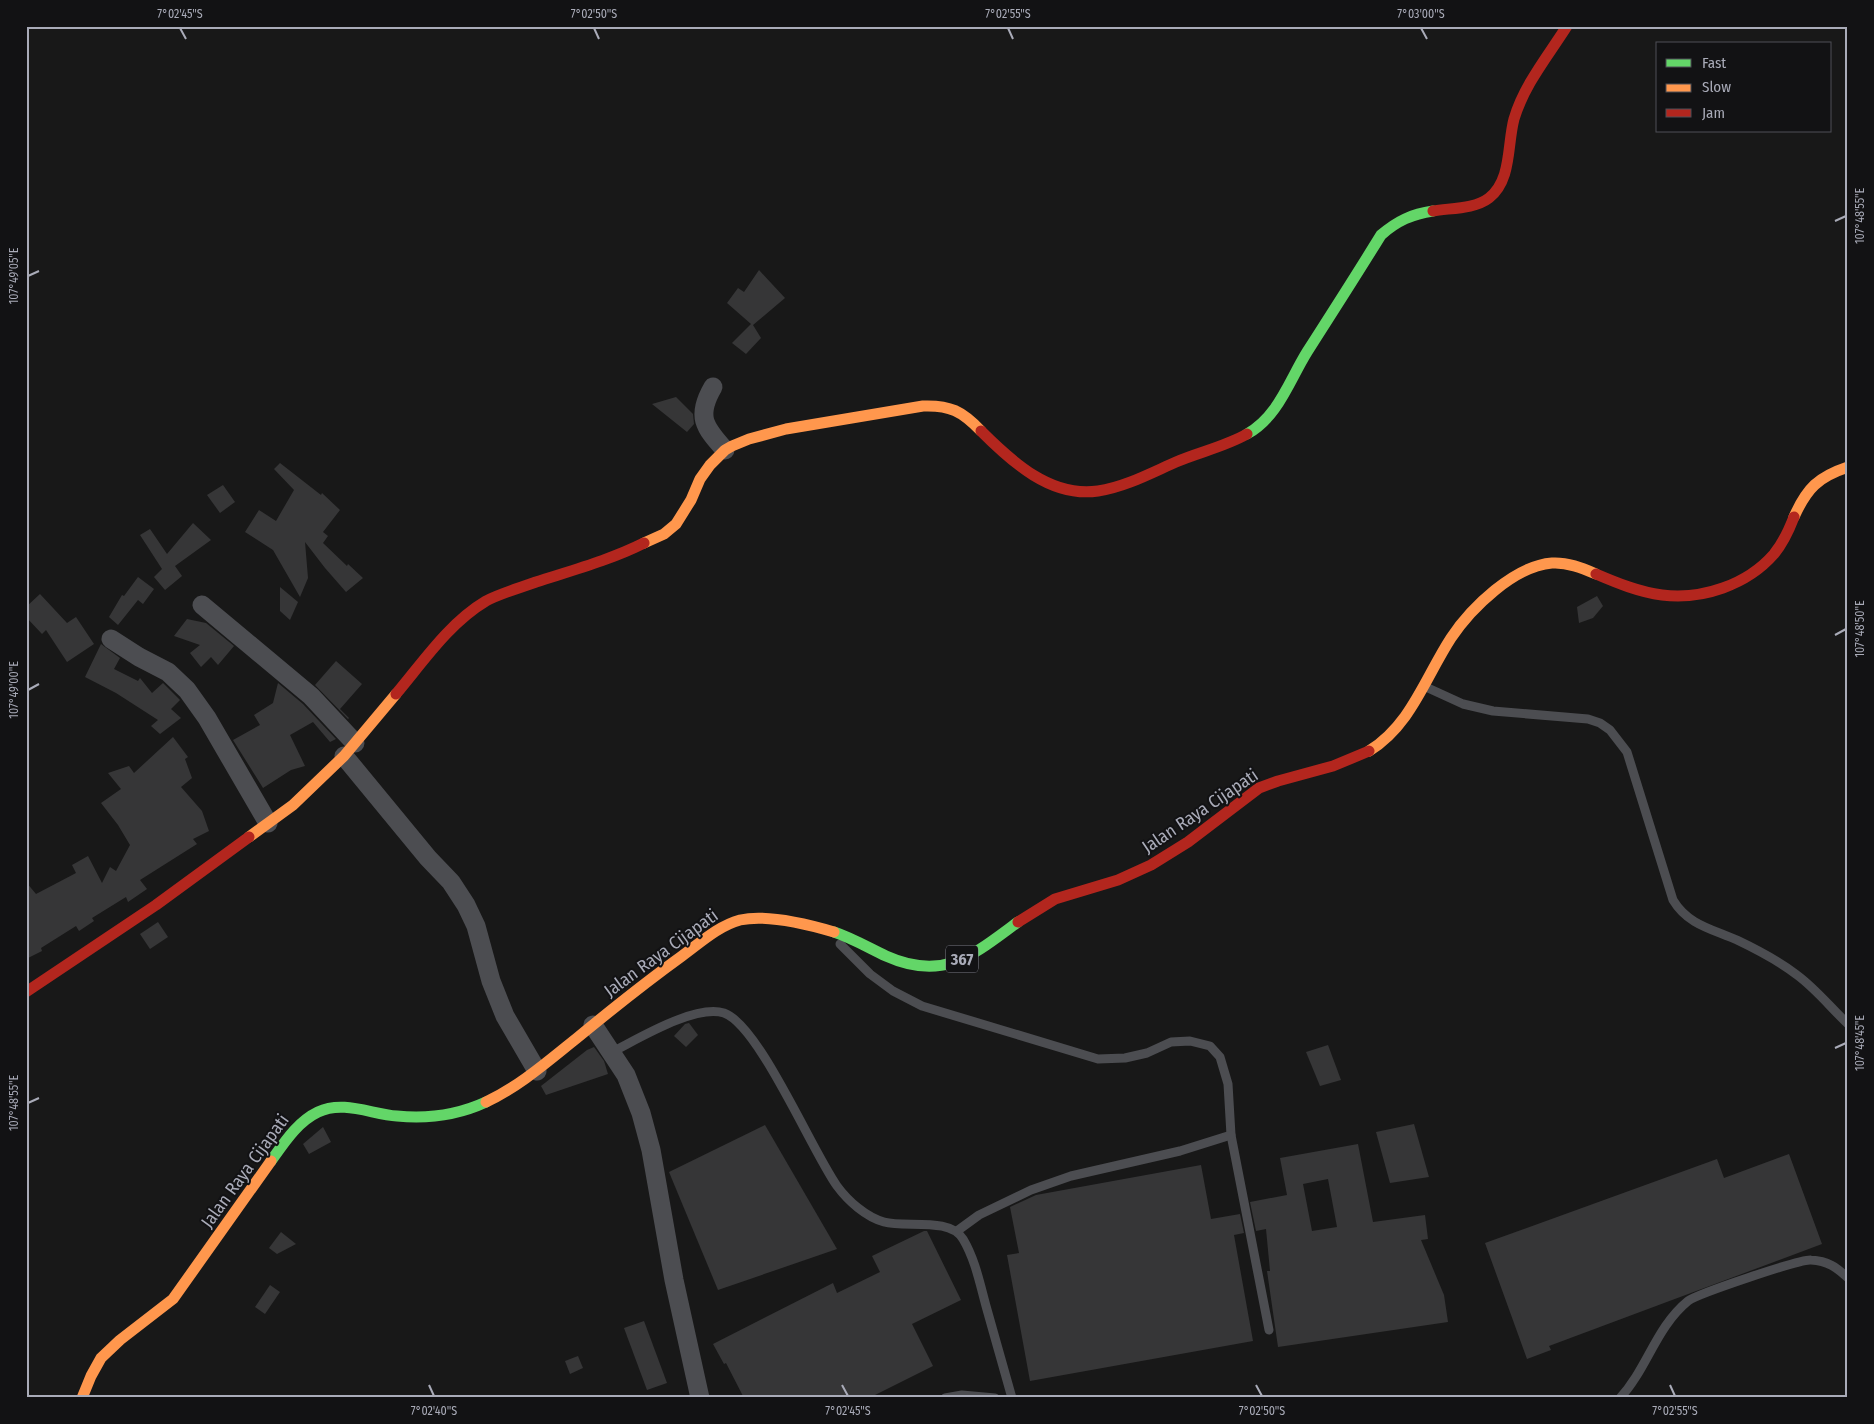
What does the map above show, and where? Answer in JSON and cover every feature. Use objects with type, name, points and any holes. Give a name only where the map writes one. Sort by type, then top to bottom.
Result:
[{"type":"main road","points":[[26,992],[156,905],[293,805],[349,749],[431,651],[465,618],[487,601],[507,592],[626,552],[664,534],[676,524],[691,500],[700,479],[710,465],[725,450],[749,439],[786,429],[916,406],[938,405],[956,409],[964,414],[1014,463],[1068,491],[1089,493],[1122,484],[1252,433],[1262,425],[1276,408],[1290,380],[1381,235],[1388,228],[1395,222],[1410,216],[1480,203],[1496,191],[1505,170],[1516,112],[1528,87],[1567,26]]},
{"type":"main road","name":"Jalan Raya Cijapati","points":[[82,1398],[94,1369],[104,1356],[124,1337],[148,1321],[173,1299],[293,1131],[304,1120],[324,1109],[345,1106],[386,1114],[422,1118],[454,1114],[488,1101],[537,1071],[659,973],[729,924],[744,920],[754,919],[828,930],[909,966],[926,968],[953,963],[990,943],[1027,916],[1061,896],[1128,877],[1148,867],[1201,833],[1250,794],[1265,785],[1330,768],[1366,754],[1404,720],[1425,687],[1447,643],[1469,616],[1490,595],[1509,580],[1529,568],[1548,563],[1560,563],[1585,569],[1635,590],[1671,597],[1702,595],[1727,586],[1761,566],[1781,544],[1803,497],[1811,487],[1828,474],[1848,467]]},
{"type":"street","points":[[713,387],[706,399],[703,413],[704,419],[709,431],[725,450]]},
{"type":"street","points":[[202,605],[311,696],[349,749],[378,799],[451,882],[466,905],[476,926],[492,981],[505,1016],[537,1071]]},
{"type":"street","points":[[111,638],[139,657],[168,672],[187,690],[207,718],[268,824]]},
{"type":"street","points":[[593,1025],[626,1075],[642,1114],[651,1150],[674,1280],[700,1398]]},
{"type":"lane","points":[[1425,687],[1463,704],[1478,708],[1588,719],[1600,723],[1610,730],[1627,752],[1673,900],[1679,910],[1695,923],[1770,957],[1799,976],[1848,1024]]},
{"type":"lane","points":[[828,930],[858,963],[893,991],[922,1006],[968,1020],[1098,1059],[1125,1058],[1171,1042],[1190,1041],[1210,1046],[1220,1057],[1228,1084],[1231,1135],[1269,1330]]},
{"type":"lane","points":[[612,1052],[690,1014],[716,1011],[725,1014],[739,1023],[773,1072],[837,1185],[853,1203],[883,1222],[903,1225],[944,1226],[957,1231],[968,1249],[977,1273],[1012,1398]]},
{"type":"lane","points":[[957,1231],[979,1215],[1031,1190],[1071,1176],[1180,1152],[1231,1135]]},
{"type":"lane","points":[[1620,1398],[1637,1376],[1665,1326],[1689,1300],[1770,1270],[1810,1260],[1834,1266],[1848,1278]]},
{"type":"lane","points":[[945,1398],[962,1395],[994,1398]]},
{"type":"building","points":[[759,270],[785,298],[753,325],[761,338],[746,354],[732,343],[751,324],[727,303],[738,288],[744,292]]},
{"type":"building","points":[[676,397],[693,414],[694,424],[687,432],[652,404]]},
{"type":"building","points":[[280,463],[321,495],[322,493],[340,510],[323,532],[328,536],[323,543],[347,566],[348,564],[363,578],[346,592],[305,542],[308,578],[300,597],[273,550],[245,532],[259,510],[276,521],[294,490],[274,469]]},
{"type":"building","points":[[223,485],[235,502],[220,513],[207,495]]},
{"type":"building","points":[[193,523],[211,540],[175,566],[182,576],[165,590],[154,577],[162,569],[140,535],[150,529],[167,554]]},
{"type":"building","points":[[138,577],[154,589],[143,604],[138,600],[118,625],[109,617],[122,595],[124,596]]},
{"type":"building","points":[[280,587],[298,602],[290,620],[280,611]]},
{"type":"building","points":[[40,594],[67,623],[76,617],[94,644],[67,662],[46,630],[42,634],[26,617],[26,607]]},
{"type":"building","points":[[1597,596],[1603,606],[1593,618],[1579,623],[1577,607]]},
{"type":"building","points":[[187,619],[206,623],[234,646],[218,665],[211,657],[201,667],[190,653],[200,645],[174,636]]},
{"type":"building","points":[[101,644],[120,658],[114,669],[138,681],[140,678],[152,693],[163,683],[180,700],[171,709],[181,718],[160,734],[151,726],[158,720],[116,693],[85,677]]},
{"type":"building","points":[[336,661],[362,684],[340,709],[348,719],[315,685]]},
{"type":"building","points":[[278,683],[303,704],[336,739],[330,742],[313,722],[290,735],[305,766],[291,770],[263,788],[233,740],[260,725],[254,715],[273,703]]},
{"type":"building","points":[[173,737],[188,757],[185,759],[192,778],[181,787],[202,811],[209,831],[193,839],[197,844],[140,880],[147,889],[128,902],[126,897],[92,918],[94,921],[79,931],[76,926],[41,948],[42,951],[26,959],[26,882],[36,894],[76,873],[72,865],[88,856],[102,883],[110,867],[116,871],[130,845],[101,803],[121,789],[108,773],[129,766],[134,773]]},
{"type":"building","points":[[158,922],[168,937],[150,949],[140,934]]},
{"type":"building","points":[[689,1023],[698,1035],[686,1047],[674,1036],[685,1024]]},
{"type":"building","points":[[1328,1045],[1341,1080],[1320,1086],[1306,1052]]},
{"type":"building","points":[[594,1047],[604,1061],[608,1074],[546,1095],[541,1086],[587,1050]]},
{"type":"building","points":[[1414,1124],[1429,1177],[1390,1183],[1376,1132]]},
{"type":"building","points":[[765,1125],[837,1249],[718,1290],[669,1172]]},
{"type":"building","points":[[323,1127],[331,1142],[309,1154],[303,1144]]},
{"type":"building","points":[[1358,1144],[1373,1222],[1425,1215],[1428,1239],[1421,1240],[1444,1295],[1448,1322],[1278,1347],[1267,1271],[1270,1271],[1266,1229],[1256,1231],[1250,1202],[1287,1195],[1280,1158]],"holes":[[[1328,1179],[1337,1227],[1312,1231],[1303,1184]]]},
{"type":"building","points":[[1789,1154],[1822,1244],[1549,1346],[1551,1350],[1527,1359],[1485,1243],[1717,1159],[1724,1178]]},
{"type":"building","points":[[1201,1165],[1211,1219],[1240,1214],[1244,1233],[1234,1235],[1253,1341],[1030,1381],[1007,1255],[1019,1253],[1010,1207],[1036,1195]]},
{"type":"building","points":[[927,1231],[961,1300],[912,1324],[933,1366],[869,1398],[744,1398],[726,1363],[724,1364],[713,1344],[833,1283],[837,1293],[880,1272],[872,1256]]},
{"type":"building","points":[[281,1232],[296,1244],[277,1254],[269,1248]]},
{"type":"building","points":[[270,1285],[280,1292],[265,1314],[255,1307]]},
{"type":"building","points":[[644,1321],[667,1383],[647,1390],[624,1328]]},
{"type":"building","points":[[578,1356],[583,1368],[570,1374],[565,1361]]},
{"type":"traffic: fast","points":[[1247,434],[1267,418],[1282,398],[1307,352],[1381,235],[1405,219],[1433,211]]},
{"type":"traffic: fast","points":[[834,932],[886,956],[906,963],[925,966],[957,961],[972,954],[1018,922]]},
{"type":"traffic: fast","points":[[271,1161],[297,1127],[310,1116],[328,1109],[347,1107],[387,1115],[420,1117],[454,1113],[486,1102]]},
{"type":"traffic: slow","points":[[644,543],[664,534],[676,524],[691,500],[700,479],[710,465],[725,450],[749,439],[786,429],[923,406],[948,408],[955,411],[968,419],[981,431]]},
{"type":"traffic: slow","points":[[1794,517],[1804,498],[1815,485],[1829,475],[1848,467]]},
{"type":"traffic: slow","points":[[1369,751],[1384,740],[1407,714],[1451,638],[1470,614],[1495,590],[1523,572],[1552,563],[1569,564],[1596,574]]},
{"type":"traffic: slow","points":[[249,837],[293,805],[344,756],[396,694]]},
{"type":"traffic: slow","points":[[486,1102],[533,1073],[642,986],[702,940],[724,926],[740,920],[762,918],[800,923],[834,932]]},
{"type":"traffic: slow","points":[[82,1398],[101,1358],[120,1340],[173,1299],[271,1161]]},
{"type":"traffic: jam","points":[[1433,211],[1462,208],[1477,204],[1489,198],[1496,191],[1502,182],[1508,162],[1512,129],[1518,106],[1537,71],[1567,26]]},
{"type":"traffic: jam","points":[[981,431],[1019,465],[1034,475],[1064,489],[1081,492],[1098,491],[1128,483],[1247,434]]},
{"type":"traffic: jam","points":[[1596,574],[1628,587],[1662,595],[1693,595],[1723,588],[1751,574],[1763,565],[1780,545],[1794,517]]},
{"type":"traffic: jam","points":[[396,694],[448,632],[460,620],[486,601],[605,560],[644,543]]},
{"type":"traffic: jam","points":[[1018,922],[1055,899],[1118,880],[1151,865],[1188,842],[1259,788],[1333,766],[1369,751]]},
{"type":"traffic: jam","points":[[26,992],[156,905],[249,837]]}]
